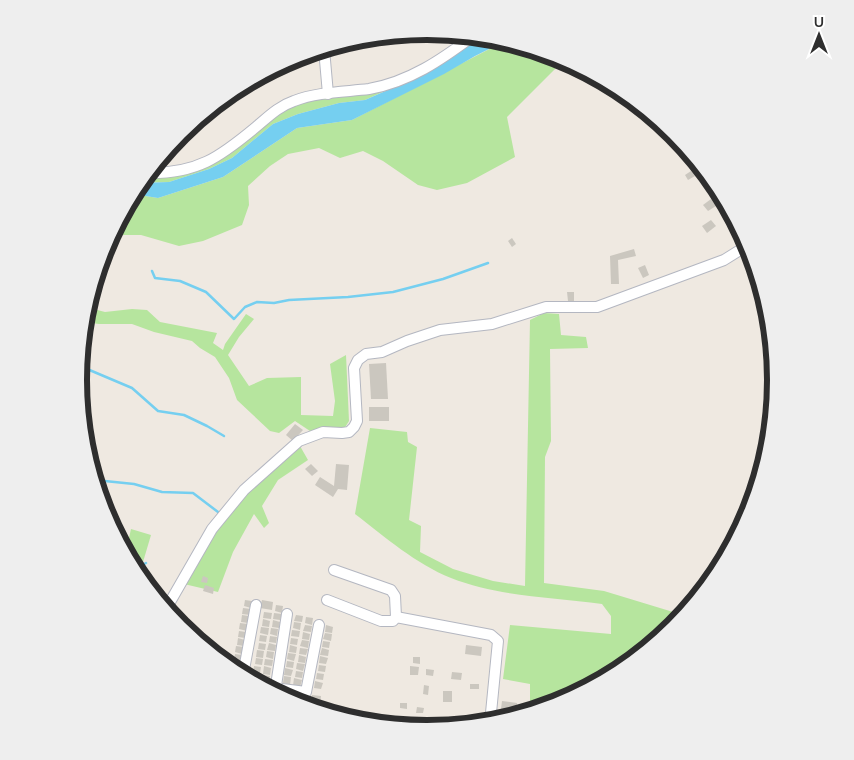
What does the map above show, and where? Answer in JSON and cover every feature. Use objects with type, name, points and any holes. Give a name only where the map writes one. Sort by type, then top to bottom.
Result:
[{"type":"street","points":[[157,173],[176,172],[202,165],[220,155],[286,104],[310,96],[383,86],[410,77],[464,42]]},
{"type":"street","points":[[325,56],[328,94]]},
{"type":"street","points":[[170,602],[212,529],[244,490],[300,441],[323,432],[347,433],[354,427],[357,421],[354,368],[356,362],[363,356],[387,350],[431,332],[492,324],[546,307],[597,308],[724,260],[741,250]]},
{"type":"street","points":[[327,600],[381,621],[393,621],[396,617],[395,596],[391,590],[334,570]]},
{"type":"street","points":[[245,667],[256,605]]},
{"type":"street","points":[[273,683],[287,614]]},
{"type":"street","points":[[396,617],[491,634],[498,641],[491,713]]},
{"type":"street","points":[[289,691],[306,692],[319,625]]},
{"type":"green space","points":[[493,47],[536,58],[558,66],[507,117],[515,157],[467,183],[437,190],[418,185],[383,161],[363,151],[340,158],[319,148],[288,154],[270,166],[248,186],[249,205],[242,225],[203,241],[179,246],[141,235],[120,235],[141,195],[158,198],[223,177],[297,128],[352,120]]},
{"type":"green space","points":[[384,88],[385,91],[365,100],[339,103],[298,114],[273,124],[232,158],[209,169],[169,182],[150,183],[156,175],[195,170],[277,114],[296,105]]},
{"type":"green space","points":[[95,309],[105,312],[132,309],[147,310],[160,322],[217,333],[213,343],[223,350],[225,344],[246,314],[254,319],[239,337],[228,355],[249,386],[267,378],[301,377],[301,415],[333,416],[335,401],[330,364],[346,355],[349,421],[344,429],[310,431],[295,421],[279,433],[270,431],[237,400],[229,378],[215,357],[192,341],[154,332],[132,324],[92,323]]},
{"type":"green space","points":[[544,313],[559,314],[561,335],[586,337],[588,348],[550,349],[551,441],[545,457],[544,583],[604,591],[675,612],[651,636],[616,663],[577,685],[530,704],[530,684],[503,679],[510,625],[611,634],[611,616],[602,604],[507,593],[451,578],[413,558],[355,514],[370,428],[407,432],[408,442],[417,447],[409,520],[421,526],[420,552],[453,569],[493,581],[525,586],[530,320]]},
{"type":"green space","points":[[300,446],[308,460],[278,480],[262,506],[269,523],[264,528],[254,514],[233,552],[218,592],[184,584],[227,515],[240,498]]},
{"type":"green space","points":[[131,529],[151,535],[143,562],[141,563],[128,541]]},
{"type":"water","points":[[471,43],[493,47],[352,120],[297,128],[223,177],[158,198],[141,195],[150,183],[169,182],[209,169],[232,158],[273,124],[298,114],[339,103],[365,100],[422,75]]},
{"type":"building","points":[[691,171],[695,176],[688,180],[685,175]]},
{"type":"building","points":[[711,199],[716,206],[708,211],[703,205]]},
{"type":"building","points":[[711,220],[716,226],[707,233],[702,226]]},
{"type":"building","points":[[512,238],[516,244],[512,247],[508,241]]},
{"type":"building","points":[[634,249],[636,256],[618,260],[619,284],[611,284],[610,256]]},
{"type":"building","points":[[645,265],[649,275],[643,278],[638,268]]},
{"type":"building","points":[[567,292],[574,292],[574,301],[568,301]]},
{"type":"building","points":[[386,363],[388,399],[371,399],[369,364]]},
{"type":"building","points":[[369,407],[389,407],[389,421],[369,421]]},
{"type":"building","points":[[295,424],[303,430],[293,441],[286,435]]},
{"type":"building","points":[[311,464],[318,471],[312,476],[305,469]]},
{"type":"building","points":[[336,464],[349,465],[347,490],[338,489],[333,497],[315,485],[320,477],[334,486]]},
{"type":"building","points":[[203,576],[208,578],[207,583],[201,582]]},
{"type":"building","points":[[205,585],[214,588],[213,594],[203,591]]},
{"type":"building","points":[[245,600],[252,601],[251,608],[244,606]]},
{"type":"building","points":[[262,600],[273,602],[272,610],[260,608]]},
{"type":"building","points":[[276,605],[283,606],[282,613],[275,611]]},
{"type":"building","points":[[243,608],[251,609],[250,615],[242,614]]},
{"type":"building","points":[[264,612],[272,613],[271,619],[263,618]]},
{"type":"building","points":[[274,613],[282,614],[280,620],[273,619]]},
{"type":"building","points":[[242,615],[249,616],[248,623],[241,622]]},
{"type":"building","points":[[296,615],[303,616],[302,622],[294,621]]},
{"type":"building","points":[[306,617],[313,618],[312,625],[305,623]]},
{"type":"building","points":[[263,619],[270,621],[269,627],[262,626]]},
{"type":"building","points":[[273,620],[280,622],[279,628],[272,627]]},
{"type":"building","points":[[294,622],[301,623],[300,630],[293,628]]},
{"type":"building","points":[[240,623],[248,624],[247,631],[239,629]]},
{"type":"building","points":[[305,625],[312,626],[311,632],[303,631]]},
{"type":"building","points":[[326,625],[333,627],[332,633],[325,632]]},
{"type":"building","points":[[261,627],[269,628],[268,635],[260,633]]},
{"type":"building","points":[[271,628],[278,629],[277,636],[270,634]]},
{"type":"building","points":[[292,630],[300,631],[299,637],[291,636]]},
{"type":"building","points":[[239,631],[246,632],[245,638],[238,637]]},
{"type":"building","points":[[303,632],[310,634],[309,640],[302,639]]},
{"type":"building","points":[[325,633],[332,634],[331,641],[323,639]]},
{"type":"building","points":[[260,635],[267,636],[266,642],[259,641]]},
{"type":"building","points":[[270,636],[277,637],[276,643],[269,642]]},
{"type":"building","points":[[238,638],[245,640],[244,646],[237,645]]},
{"type":"building","points":[[291,638],[298,639],[297,645],[290,644]]},
{"type":"building","points":[[302,640],[309,641],[308,648],[300,646]]},
{"type":"building","points":[[323,641],[330,642],[329,648],[322,647]]},
{"type":"building","points":[[259,643],[266,644],[265,650],[258,649]]},
{"type":"building","points":[[269,643],[276,645],[275,651],[267,650]]},
{"type":"building","points":[[290,645],[297,647],[296,653],[289,652]]},
{"type":"building","points":[[466,645],[482,647],[481,656],[465,654]]},
{"type":"building","points":[[236,646],[244,647],[242,654],[235,652]]},
{"type":"building","points":[[300,648],[308,649],[306,655],[299,654]]},
{"type":"building","points":[[322,648],[329,650],[328,656],[320,655]]},
{"type":"building","points":[[257,650],[264,651],[263,658],[256,657]]},
{"type":"building","points":[[267,651],[274,652],[273,659],[266,657]]},
{"type":"building","points":[[288,653],[296,654],[294,661],[287,659]]},
{"type":"building","points":[[235,654],[242,655],[241,661],[234,660]]},
{"type":"building","points":[[299,655],[306,657],[305,663],[298,662]]},
{"type":"building","points":[[320,656],[328,658],[326,664],[319,663]]},
{"type":"building","points":[[413,657],[420,657],[420,664],[413,663]]},
{"type":"building","points":[[256,658],[263,659],[262,665],[255,664]]},
{"type":"building","points":[[265,659],[273,660],[272,666],[264,665]]},
{"type":"building","points":[[287,661],[294,662],[293,668],[286,667]]},
{"type":"building","points":[[297,663],[305,664],[303,671],[296,669]]},
{"type":"building","points":[[319,665],[326,666],[325,672],[318,671]]},
{"type":"building","points":[[254,666],[261,667],[260,673],[253,672]]},
{"type":"building","points":[[264,666],[271,668],[270,675],[263,674]]},
{"type":"building","points":[[410,666],[419,667],[418,675],[410,675]]},
{"type":"building","points":[[285,668],[293,670],[291,676],[284,675]]},
{"type":"building","points":[[426,669],[434,670],[433,676],[426,675]]},
{"type":"building","points":[[296,671],[303,672],[302,678],[295,677]]},
{"type":"building","points":[[452,672],[462,673],[461,680],[451,679]]},
{"type":"building","points":[[317,673],[324,674],[323,680],[316,679]]},
{"type":"building","points":[[263,675],[270,676],[269,681],[262,677]]},
{"type":"building","points":[[284,676],[291,677],[290,685],[283,683]]},
{"type":"building","points":[[294,678],[302,680],[300,687],[293,686]]},
{"type":"building","points":[[315,681],[323,683],[321,689],[314,688]]},
{"type":"building","points":[[470,684],[479,684],[479,689],[470,689]]},
{"type":"building","points":[[424,685],[429,686],[428,695],[423,694]]},
{"type":"building","points":[[443,691],[452,691],[452,702],[443,702]]},
{"type":"building","points":[[312,695],[321,696],[320,703],[311,699]]},
{"type":"building","points":[[502,701],[517,703],[516,708],[501,709]]},
{"type":"building","points":[[400,703],[407,703],[407,709],[400,708]]},
{"type":"building","points":[[417,707],[424,708],[423,713],[416,713]]},
{"type":"waterway","points":[[152,271],[155,278],[180,281],[206,292],[234,319],[245,307],[257,302],[274,303],[289,300],[348,297],[393,292],[443,279],[488,263]]},
{"type":"waterway","points":[[87,369],[132,388],[158,411],[184,415],[224,436]]},
{"type":"waterway","points":[[103,481],[134,484],[162,492],[193,493],[218,512]]},
{"type":"waterway","points":[[142,565],[146,563]]}]
